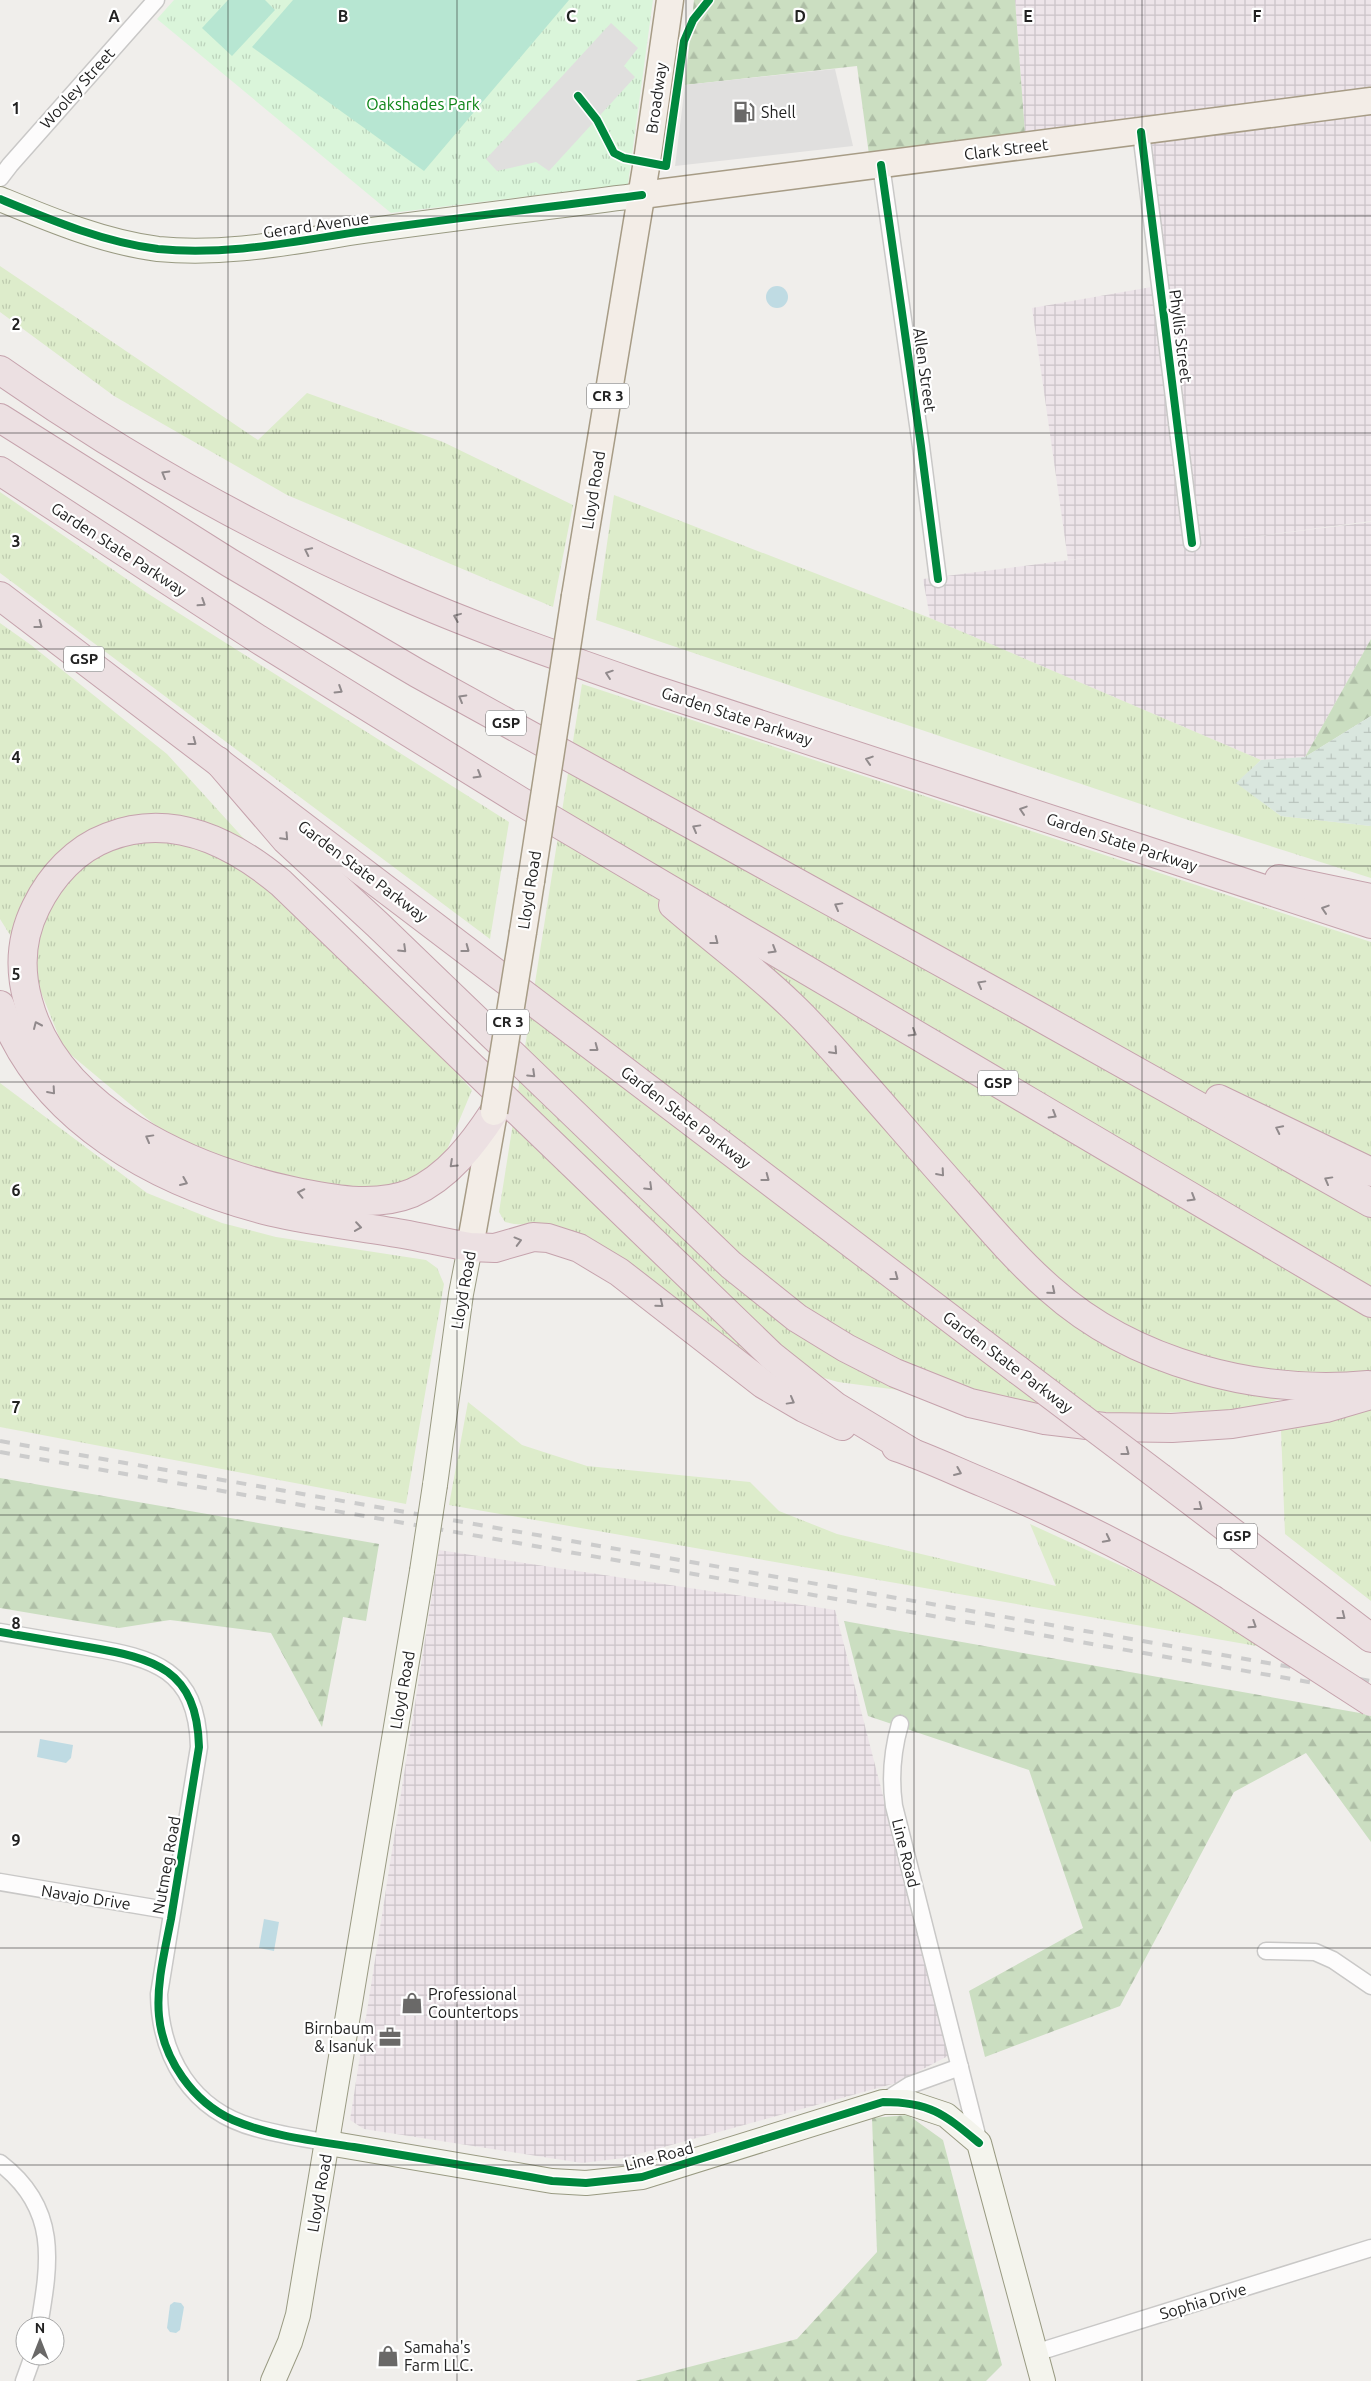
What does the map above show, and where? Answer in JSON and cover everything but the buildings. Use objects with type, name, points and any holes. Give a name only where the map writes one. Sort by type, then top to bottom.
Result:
[{"type":"highway","name":"Garden State Parkway","points":[[0,370],[88,428],[213,502],[272,534],[398,594],[539,648],[646,686],[1371,924]]},
{"type":"highway","name":"GSP","points":[[0,418],[254,577],[417,673],[1024,1008],[1371,1203]]},
{"type":"highway","name":"Garden State Parkway","points":[[0,471],[305,668],[512,796],[1371,1304]]},
{"type":"highway","name":"Garden State Parkway","points":[[0,596],[1371,1638]]},
{"type":"highway","points":[[218,761],[286,840],[372,919],[724,1259],[753,1285],[789,1312],[846,1348],[895,1374],[970,1403],[1045,1420],[1104,1427],[1172,1428],[1232,1424],[1326,1408],[1371,1395]]},
{"type":"highway","points":[[494,1112],[476,1138],[443,1174],[411,1193],[377,1201],[331,1198],[280,1188],[215,1169],[186,1157],[137,1132],[94,1100],[77,1084],[47,1046],[30,1010],[23,973],[22,953],[26,932],[33,913],[42,896],[68,862],[84,849],[128,830],[173,828],[224,843],[244,854],[295,896],[772,1356],[836,1406],[914,1453]]},
{"type":"highway","points":[[625,863],[792,1005],[1000,1239],[1051,1290],[1072,1307],[1149,1351],[1220,1373],[1296,1386],[1323,1388],[1371,1384]]},
{"type":"highway","points":[[1186,863],[1327,887],[1371,898]]},
{"type":"highway","points":[[0,1005],[12,1034],[25,1056],[62,1102],[104,1139],[144,1163],[217,1195],[273,1212],[470,1247],[495,1248],[533,1237],[556,1240],[580,1248],[619,1272],[744,1371],[784,1397],[855,1432],[914,1453],[1102,1536],[1162,1568],[1371,1702]]},
{"type":"highway","points":[[1024,1008],[1184,1080],[1284,1132],[1371,1172]]},
{"type":"main road","name":"Broadway","points":[[642,195],[670,0]]},
{"type":"main road","name":"Clark Street","points":[[642,195],[1371,101]]},
{"type":"main road","name":"Lloyd Road","points":[[470,1247],[494,1112],[575,596],[642,195]]},
{"type":"street","name":"Wooley Street","points":[[0,178],[156,0]]},
{"type":"street","name":"Phyllis Street","points":[[1141,132],[1192,543]]},
{"type":"street","name":"Allen Street","points":[[881,165],[938,579]]},
{"type":"street","name":"Gerard Avenue","points":[[0,199],[100,237],[157,248],[210,251],[282,244],[448,219],[642,195]]},
{"type":"street","name":"Lloyd Road","points":[[273,2381],[290,2342],[298,2315],[328,2143],[422,1571],[461,1294],[470,1247]]},
{"type":"street","name":"Nutmeg Road","points":[[0,1632],[139,1656],[162,1667],[184,1689],[193,1707],[199,1726],[199,1747],[159,1994],[159,2017],[167,2050],[180,2074],[204,2101],[232,2119],[256,2128],[328,2143]]},
{"type":"street","name":"Line Road","points":[[900,1724],[892,1768],[891,1783],[894,1806],[978,2144],[1043,2381]]},
{"type":"street","name":"Navajo Drive","points":[[0,1882],[172,1911]]},
{"type":"street","points":[[1266,1951],[1315,1952],[1333,1960],[1371,1986]]},
{"type":"street","name":"Line Road","points":[[328,2143],[552,2181],[586,2183],[619,2181],[662,2172],[883,2102],[910,2085],[960,2067]]},
{"type":"street","name":"Line Road","points":[[883,2102],[907,2102],[946,2115],[978,2144]]},
{"type":"street","points":[[0,2163],[17,2178],[30,2194],[46,2232],[49,2252],[48,2273],[42,2316]]},
{"type":"street","name":"Sophia Drive","points":[[1036,2353],[1371,2248]]},
{"type":"street","points":[[24,2381],[29,2366]]},
{"type":"shaded area","points":[[1015,0],[1371,0],[1371,521],[1243,538],[1371,522],[1371,639],[1305,757],[1261,760],[930,618],[923,579],[1108,555],[1068,560],[1032,308],[1157,286],[1142,134],[1026,147]]},
{"type":"shaded area","points":[[611,23],[638,48],[624,66],[635,77],[549,171],[536,162],[497,171],[486,159]]},
{"type":"shaded area","points":[[835,69],[853,146],[675,166],[685,85]]},
{"type":"shaded area","points":[[439,1550],[835,1610],[950,2055],[896,2083],[624,2158],[582,2163],[364,2129],[350,2120]]},
{"type":"green space","name":"Oakshades Park","points":[[174,0],[653,0],[628,184],[391,213],[157,19]]},
{"type":"green space","points":[[228,0],[265,0],[275,10],[232,56],[202,28]]},
{"type":"green space","points":[[293,0],[569,0],[424,171],[252,47]]},
{"type":"green space","points":[[694,0],[1015,0],[1026,147],[870,162],[857,66],[685,85]]},
{"type":"green space","points":[[0,266],[258,440],[307,393],[443,442],[573,505],[553,607],[287,495],[114,396],[0,312]]},
{"type":"green space","points":[[0,492],[147,593],[509,822],[490,939],[0,573]]},
{"type":"green space","points":[[614,495],[930,618],[1261,760],[1237,783],[1281,816],[1371,826],[1371,878],[1185,819],[596,620]]},
{"type":"green space","points":[[0,623],[31,645],[167,754],[472,1090],[444,1157],[401,1187],[319,1188],[173,1140],[64,1049],[32,970],[0,919]]},
{"type":"green space","points":[[1371,639],[1371,716],[1305,757]]},
{"type":"green space","points":[[582,684],[1371,942],[1371,1374],[1241,1410],[1128,1414],[997,1403],[838,1382],[740,1354],[591,1238],[561,1227],[505,1222],[499,1212]]},
{"type":"green space","points":[[1371,716],[1371,826],[1281,816],[1236,783],[1261,760],[1305,757]]},
{"type":"green space","points":[[0,1083],[147,1193],[222,1223],[276,1237],[426,1260],[437,1268],[444,1284],[406,1504],[0,1427]]},
{"type":"green space","points":[[468,1402],[522,1445],[587,1466],[750,1482],[779,1511],[837,1534],[1056,1586],[1030,1524],[1163,1585],[1268,1648],[449,1505]]},
{"type":"green space","points":[[1371,1404],[1371,1601],[1285,1534],[1281,1430]]},
{"type":"green space","points":[[0,1478],[379,1544],[366,1621],[343,1617],[322,1727],[271,1633],[170,1620],[119,1628],[0,1608]]},
{"type":"green space","points":[[844,1621],[1371,1715],[1371,1842],[1306,1753],[1234,1792],[1120,2006],[985,2057],[969,1991],[1083,1928],[1029,1770],[868,1716]]},
{"type":"green space","points":[[908,2115],[943,2140],[1002,2365],[986,2381],[635,2381],[797,2339],[877,2252],[872,2118]]},
{"type":"water","points":[[777,286],[785,289],[788,297],[785,305],[777,308],[769,305],[766,297],[769,289]]},
{"type":"water","points":[[40,1739],[73,1745],[71,1758],[66,1763],[37,1757]]},
{"type":"water","points":[[264,1919],[279,1922],[274,1951],[259,1948]]},
{"type":"water","points":[[174,2302],[181,2303],[184,2307],[180,2330],[176,2333],[170,2332],[167,2328],[170,2305]]},
{"type":"railway","points":[[0,1441],[1371,1681]]},
{"type":"railway","points":[[0,1452],[1371,1693]]},
{"type":"cycle path","points":[[578,96],[597,120],[614,153],[624,158],[666,166],[684,41],[693,20],[709,0]]},
{"type":"cycle path","points":[[1141,132],[1192,543]]},
{"type":"cycle path","points":[[881,165],[938,579]]},
{"type":"cycle path","points":[[0,199],[58,222],[117,241],[158,249],[210,251],[262,246],[399,226],[642,195]]},
{"type":"cycle path","points":[[0,1632],[133,1656],[152,1663],[168,1672],[180,1684],[190,1700],[196,1721],[199,1747],[162,1967],[158,2004],[159,2016],[167,2048],[183,2077],[193,2091],[205,2102],[233,2120],[247,2126],[308,2140],[552,2181],[586,2183],[642,2177],[883,2102],[913,2104],[925,2107],[946,2117],[979,2143]]},
{"type":"place","name":"Shell","points":[[744,112]]},
{"type":"place","name":"Professional Countertops","points":[[412,2003]]},
{"type":"place","name":"Birnbaum & Isanuk","points":[[390,2037]]},
{"type":"place","name":"Samaha's Farm LLC.","points":[[388,2356]]}]
